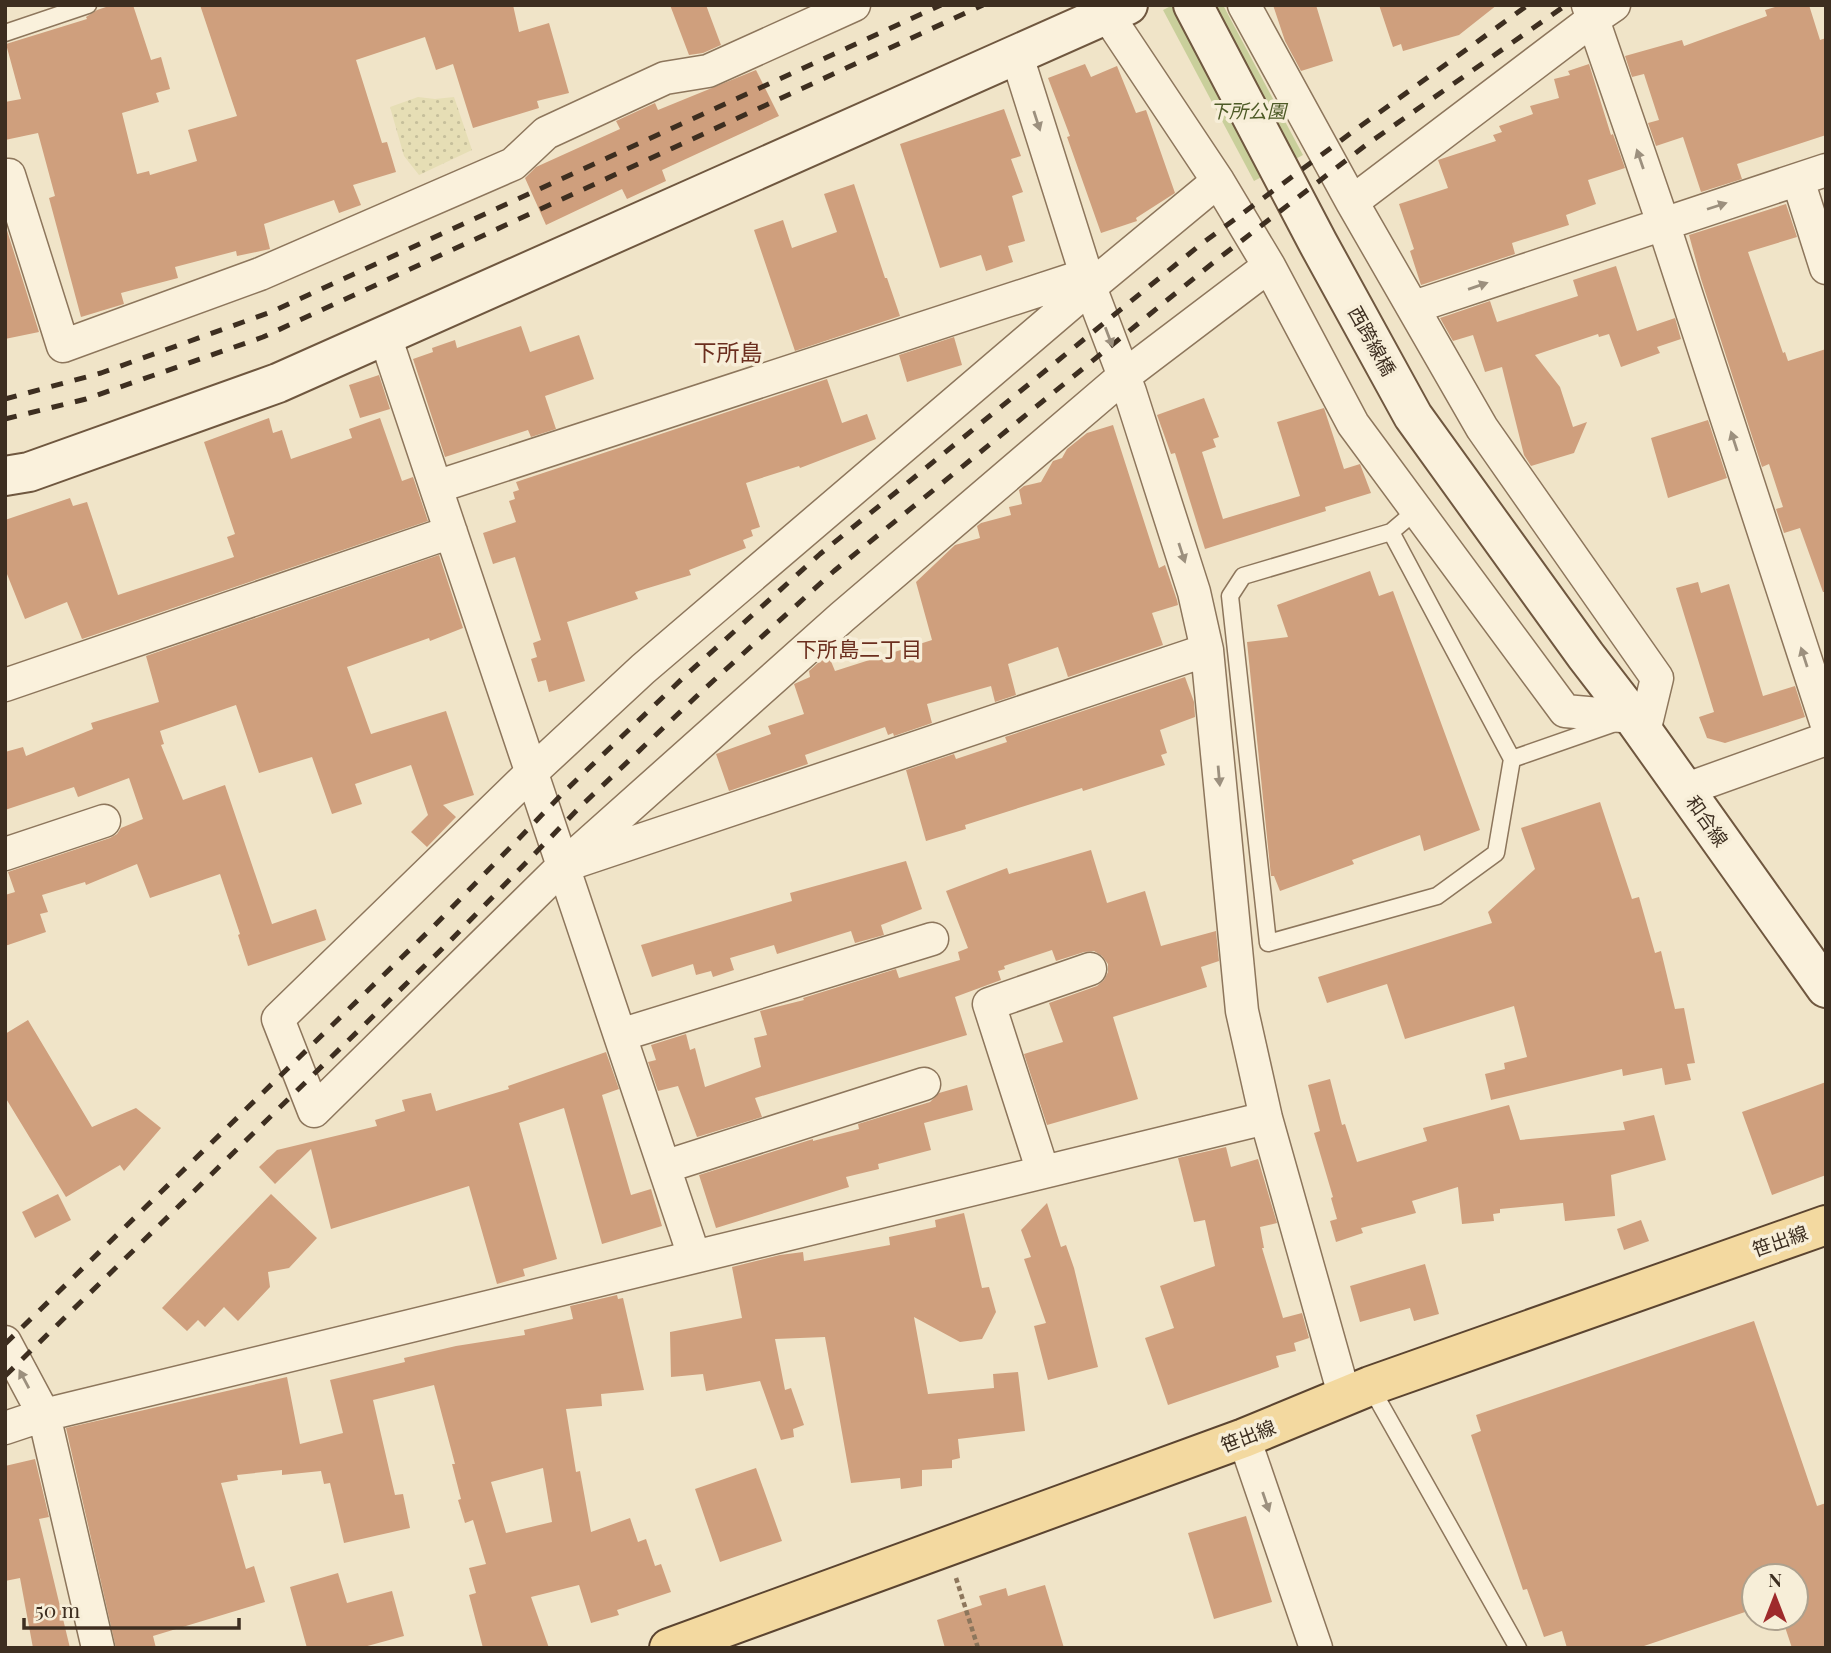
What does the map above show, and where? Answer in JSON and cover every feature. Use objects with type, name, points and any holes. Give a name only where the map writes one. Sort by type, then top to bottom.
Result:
[{"type":"main road","name":"笹出線","points":[[670,1648],[1244,1438],[1358,1392],[1826,1225]]},
{"type":"street","points":[[5,175],[9,176],[63,346],[260,274],[513,163],[546,133],[665,78],[708,71],[854,5]]},
{"type":"street","name":"西跨線橋","points":[[1193,5],[1318,243],[1413,416],[1586,656]]},
{"type":"street","points":[[5,476],[30,472],[278,383],[1118,10],[1269,266],[1353,424],[1565,711],[1639,724],[1657,678],[1482,428],[1352,202],[1244,5]]},
{"type":"street","points":[[1352,202],[1598,10],[1663,223],[1825,723],[1684,790]]},
{"type":"street","points":[[1017,56],[1088,281],[1124,376],[1194,592],[1207,650],[1242,1011],[1266,1118],[1358,1392]]},
{"type":"street","points":[[1414,307],[1812,175],[1826,268]]},
{"type":"street","points":[[1218,181],[1088,281],[643,669],[532,772],[278,1019],[314,1111],[564,866],[842,617],[1124,376],[1269,266]]},
{"type":"street","points":[[436,487],[1088,281]]},
{"type":"street","points":[[385,336],[694,1256]]},
{"type":"street","points":[[5,685],[451,532]]},
{"type":"street","points":[[564,866],[1207,650]]},
{"type":"street","name":"和合線","points":[[1586,656],[1639,724],[1826,988]]},
{"type":"street","points":[[5,854],[104,821]]},
{"type":"street","points":[[620,1035],[932,939]]},
{"type":"street","points":[[1043,1172],[989,1004],[1090,969]]},
{"type":"street","points":[[664,1167],[924,1084]]},
{"type":"street","points":[[5,1428],[44,1415],[1266,1118]]},
{"type":"street","points":[[5,1342],[44,1415],[98,1648]]},
{"type":"street","points":[[1244,1438],[1316,1648]]},
{"type":"lane","points":[[5,33],[88,5]]},
{"type":"lane","points":[[1391,532],[1512,760],[1496,853],[1437,896],[1268,943],[1230,596],[1243,576],[1391,532],[1417,510]]},
{"type":"lane","points":[[1512,760],[1639,724]]},
{"type":"lane","points":[[1358,1392],[1518,1648]]},
{"type":"path","points":[[946,1547],[978,1648]]},
{"type":"shaded area","points":[[418,97],[454,97],[472,150],[419,175],[404,156],[390,107]]},
{"type":"green space","name":"下所公園","points":[[1173,5],[1223,5],[1303,155],[1254,181],[1163,10]]},
{"type":"building","points":[[112,5],[133,5],[151,60],[161,57],[170,89],[156,93],[159,102],[122,113],[137,174],[149,171],[150,175],[197,161],[188,130],[237,116],[200,5],[513,5],[519,32],[549,23],[569,93],[537,101],[539,108],[473,128],[453,64],[436,70],[425,37],[356,60],[382,143],[387,142],[396,172],[353,185],[361,205],[339,213],[334,200],[264,224],[270,249],[237,256],[236,251],[175,267],[178,278],[121,293],[124,304],[81,317],[49,198],[55,196],[38,133],[5,140],[5,102],[21,99],[6,44],[87,19],[86,17],[97,10]]},
{"type":"building","points":[[670,5],[706,5],[721,45],[703,53],[689,55]]},
{"type":"building","points":[[1273,5],[1316,5],[1333,61],[1301,71],[1285,41]]},
{"type":"building","points":[[1379,5],[1497,5],[1459,35],[1403,51],[1401,44],[1393,47]]},
{"type":"building","points":[[1782,5],[1809,5],[1820,40],[1826,38],[1826,135],[1737,164],[1742,179],[1701,192],[1683,137],[1656,146],[1648,123],[1659,120],[1644,74],[1632,77],[1625,56],[1682,40],[1684,46],[1767,16],[1765,10]]},
{"type":"building","points":[[1085,64],[1091,77],[1117,66],[1136,113],[1146,110],[1175,193],[1136,218],[1137,221],[1101,233],[1048,78]]},
{"type":"building","points":[[1589,64],[1611,135],[1613,134],[1625,168],[1588,180],[1596,204],[1566,215],[1569,225],[1512,243],[1515,254],[1421,285],[1410,251],[1414,249],[1399,204],[1448,188],[1438,160],[1496,141],[1493,135],[1502,132],[1499,126],[1533,114],[1530,106],[1559,98],[1554,79],[1570,75],[1568,71]]},
{"type":"building","points":[[756,70],[779,116],[662,170],[666,181],[627,199],[622,189],[546,225],[525,178],[536,167],[620,129],[616,121],[655,103],[658,110]]},
{"type":"building","points":[[1004,109],[1021,156],[1011,159],[1023,192],[1012,196],[1025,241],[1008,246],[1013,262],[986,271],[981,255],[940,268],[900,144]]},
{"type":"building","points":[[854,184],[900,316],[795,351],[754,230],[783,220],[792,248],[837,232],[824,194]]},
{"type":"building","points":[[1786,204],[1797,237],[1748,252],[1788,361],[1826,349],[1826,592],[1823,592],[1800,528],[1784,533],[1776,509],[1783,507],[1769,464],[1762,467],[1689,235]]},
{"type":"building","points":[[5,224],[39,332],[5,339]]},
{"type":"building","points":[[1616,266],[1637,331],[1675,318],[1681,339],[1657,347],[1660,353],[1621,367],[1609,334],[1599,337],[1598,334],[1535,355],[1560,387],[1573,427],[1587,422],[1574,453],[1531,466],[1524,455],[1502,367],[1485,372],[1473,335],[1453,341],[1440,318],[1490,301],[1497,322],[1578,296],[1573,280]]},
{"type":"building","points":[[521,326],[530,352],[579,335],[594,379],[545,396],[556,429],[531,437],[528,430],[445,457],[413,359],[433,352],[432,348],[455,340],[457,348]]},
{"type":"building","points":[[954,337],[962,365],[907,382],[899,355]]},
{"type":"building","points":[[379,375],[390,409],[360,418],[349,385]]},
{"type":"building","points":[[827,379],[842,423],[867,414],[876,439],[800,468],[799,466],[746,483],[760,527],[751,530],[753,536],[743,540],[746,548],[689,570],[691,575],[635,592],[638,599],[567,622],[585,681],[549,692],[546,680],[538,682],[531,659],[537,657],[533,643],[541,640],[515,557],[493,564],[483,533],[516,522],[509,501],[515,499],[513,492],[519,490],[516,482]]},
{"type":"building","points":[[1204,398],[1219,437],[1213,439],[1216,447],[1202,452],[1223,519],[1300,496],[1277,422],[1324,408],[1344,469],[1360,464],[1371,493],[1325,507],[1326,511],[1205,549],[1175,453],[1171,454],[1157,415]]},
{"type":"building","points":[[269,418],[273,433],[282,430],[291,459],[352,438],[349,429],[380,418],[402,481],[413,477],[428,521],[82,639],[67,602],[25,619],[5,569],[5,520],[70,498],[73,506],[87,502],[118,595],[234,557],[227,537],[235,534],[204,442]]},
{"type":"building","points":[[1708,420],[1727,478],[1668,498],[1651,438]]},
{"type":"building","points":[[1113,425],[1159,568],[1165,565],[1177,600],[1178,605],[1152,613],[1163,645],[1068,677],[1058,647],[1008,664],[1016,695],[995,702],[991,686],[927,704],[932,723],[894,736],[893,733],[888,735],[885,727],[805,755],[808,764],[729,791],[716,754],[771,734],[768,726],[804,714],[794,684],[810,677],[809,671],[828,654],[835,671],[932,640],[916,582],[955,545],[980,538],[977,526],[981,523],[1011,515],[1009,507],[1022,504],[1019,490],[1041,482],[1053,461],[1062,458],[1067,449],[1087,433]]},
{"type":"building","points":[[439,555],[463,628],[347,667],[371,734],[446,711],[474,795],[443,805],[456,817],[427,847],[411,832],[428,815],[411,765],[355,784],[362,804],[332,814],[312,757],[259,773],[236,705],[160,731],[164,744],[161,745],[183,800],[225,785],[272,924],[316,909],[326,940],[248,966],[220,874],[150,898],[137,864],[86,885],[85,882],[42,895],[48,912],[40,914],[46,932],[5,946],[5,895],[15,892],[8,872],[110,838],[121,828],[143,819],[129,778],[78,797],[74,787],[5,810],[5,752],[23,747],[26,756],[93,729],[91,723],[159,702],[146,656]]},
{"type":"building","points":[[1370,571],[1379,596],[1393,591],[1480,830],[1424,851],[1420,835],[1352,860],[1354,864],[1280,891],[1274,876],[1271,876],[1247,642],[1288,637],[1277,605]]},
{"type":"building","points":[[1698,582],[1701,593],[1729,584],[1763,696],[1795,686],[1805,717],[1725,743],[1707,738],[1699,717],[1714,712],[1676,588]]},
{"type":"building","points":[[1185,677],[1194,702],[1195,717],[1160,730],[1167,753],[1161,755],[1165,765],[965,825],[966,829],[926,841],[906,770],[954,754],[956,759],[1007,742],[1005,737]]},
{"type":"building","points":[[1600,802],[1632,899],[1639,897],[1655,953],[1661,951],[1675,1009],[1684,1008],[1695,1063],[1687,1064],[1691,1080],[1665,1085],[1662,1068],[1623,1076],[1622,1069],[1491,1100],[1485,1074],[1505,1069],[1504,1063],[1527,1057],[1514,1006],[1405,1039],[1387,984],[1327,1003],[1318,977],[1492,923],[1488,912],[1535,869],[1521,828]]},
{"type":"building","points":[[1091,850],[1107,903],[1145,891],[1161,946],[1216,931],[1219,961],[1201,967],[1207,987],[1113,1017],[1138,1099],[1047,1125],[1024,1054],[1063,1042],[1049,1003],[1097,986],[1108,972],[1108,964],[1094,951],[1056,961],[1052,950],[1004,966],[1005,969],[998,971],[1001,980],[955,997],[967,1035],[755,1098],[762,1117],[697,1137],[678,1086],[658,1091],[648,1062],[656,1060],[651,1045],[686,1034],[690,1050],[695,1048],[705,1087],[761,1067],[754,1038],[767,1035],[760,1011],[804,1000],[803,998],[896,969],[899,978],[960,960],[958,952],[968,948],[946,891],[1007,868],[1009,874]]},
{"type":"building","points":[[906,861],[922,909],[881,925],[884,935],[855,943],[851,931],[777,954],[774,945],[730,958],[734,970],[713,977],[711,971],[696,975],[693,964],[652,977],[641,945],[792,901],[790,893]]},
{"type":"building","points":[[28,1020],[92,1127],[136,1108],[161,1128],[124,1171],[120,1165],[66,1197],[5,1097],[5,1034]]},
{"type":"building","points":[[606,1052],[619,1089],[602,1095],[631,1195],[651,1189],[662,1226],[602,1244],[564,1108],[519,1123],[557,1259],[523,1269],[525,1276],[497,1284],[469,1186],[331,1229],[311,1149],[275,1184],[259,1167],[277,1150],[377,1126],[375,1120],[405,1111],[402,1100],[431,1093],[436,1111],[509,1089],[508,1086]]},
{"type":"building","points":[[1330,1079],[1342,1125],[1345,1124],[1357,1162],[1427,1141],[1423,1128],[1509,1105],[1520,1140],[1625,1130],[1623,1122],[1654,1115],[1666,1160],[1611,1175],[1615,1216],[1565,1221],[1563,1203],[1500,1209],[1500,1213],[1493,1214],[1494,1221],[1462,1224],[1458,1187],[1412,1201],[1416,1213],[1361,1228],[1363,1233],[1336,1242],[1330,1221],[1337,1219],[1314,1133],[1320,1131],[1308,1085]]},
{"type":"building","points":[[1826,1082],[1826,1175],[1772,1195],[1742,1112]]},
{"type":"building","points":[[967,1085],[973,1110],[924,1123],[931,1150],[878,1164],[879,1169],[846,1177],[849,1187],[716,1228],[699,1175],[813,1139],[859,1129],[858,1124],[930,1102],[939,1093]]},
{"type":"building","points":[[1226,1147],[1231,1167],[1258,1159],[1277,1223],[1260,1227],[1262,1248],[1283,1318],[1302,1313],[1309,1338],[1294,1343],[1296,1351],[1276,1356],[1279,1367],[1168,1405],[1145,1338],[1174,1328],[1160,1286],[1215,1266],[1205,1220],[1194,1222],[1178,1158]]},
{"type":"building","points":[[58,1194],[71,1220],[35,1238],[22,1212]]},
{"type":"building","points":[[271,1194],[317,1238],[289,1268],[268,1272],[270,1287],[238,1321],[224,1307],[205,1327],[198,1320],[187,1331],[162,1308]]},
{"type":"building","points":[[1047,1203],[1061,1247],[1066,1245],[1074,1268],[1098,1367],[1048,1380],[1034,1326],[1046,1323],[1024,1259],[1031,1257],[1021,1230]]},
{"type":"building","points":[[964,1213],[982,1288],[989,1287],[996,1312],[982,1339],[960,1342],[914,1317],[928,1394],[994,1388],[993,1374],[1018,1372],[1025,1431],[958,1439],[960,1458],[952,1460],[952,1468],[922,1470],[922,1486],[901,1489],[900,1478],[851,1483],[825,1337],[775,1339],[785,1390],[791,1388],[804,1425],[793,1429],[794,1437],[781,1440],[760,1381],[706,1391],[703,1374],[671,1377],[670,1332],[742,1318],[732,1267],[780,1255],[803,1252],[804,1261],[890,1245],[889,1237],[936,1227],[935,1220]]},
{"type":"building","points":[[1641,1220],[1649,1241],[1624,1250],[1617,1229]]},
{"type":"building","points":[[1425,1264],[1439,1314],[1414,1321],[1410,1308],[1360,1322],[1350,1286]]},
{"type":"building","points":[[617,1295],[618,1299],[623,1298],[644,1390],[601,1394],[602,1406],[566,1409],[576,1472],[580,1471],[591,1532],[630,1518],[638,1542],[646,1539],[655,1566],[661,1564],[671,1592],[617,1610],[619,1615],[591,1623],[579,1585],[531,1597],[549,1648],[483,1648],[469,1595],[476,1593],[469,1568],[486,1564],[473,1520],[465,1523],[458,1500],[461,1499],[452,1464],[455,1464],[434,1385],[373,1400],[395,1495],[403,1494],[410,1528],[344,1543],[330,1483],[324,1484],[321,1471],[282,1475],[282,1470],[237,1475],[238,1480],[221,1483],[246,1569],[254,1566],[265,1602],[153,1636],[156,1648],[116,1648],[66,1428],[287,1377],[300,1444],[343,1433],[330,1380],[405,1362],[404,1358],[456,1346],[525,1335],[524,1330],[573,1319],[570,1306]],"holes":[[[543,1468],[552,1522],[506,1533],[491,1482]]]},
{"type":"building","points":[[1754,1321],[1817,1506],[1826,1503],[1826,1648],[1792,1648],[1787,1632],[1810,1632],[1810,1562],[1740,1562],[1740,1614],[1638,1648],[1567,1648],[1562,1631],[1544,1637],[1527,1589],[1523,1590],[1471,1435],[1481,1431],[1476,1415]]},
{"type":"building","points":[[35,1459],[49,1517],[39,1519],[70,1648],[33,1648],[20,1578],[5,1581],[5,1466]]},
{"type":"building","points":[[756,1468],[782,1541],[720,1562],[695,1489]]},
{"type":"building","points":[[1246,1516],[1272,1602],[1214,1619],[1188,1533]]},
{"type":"building","points":[[338,1573],[347,1603],[392,1591],[404,1636],[360,1648],[307,1648],[290,1587]]},
{"type":"building","points":[[1045,1585],[1064,1648],[945,1648],[937,1620],[982,1605],[979,1596],[1006,1588],[1008,1596]]},
{"type":"railway","points":[[5,399],[101,373],[271,312],[941,5]]},
{"type":"railway","points":[[5,419],[86,399],[263,337],[983,5]]},
{"type":"railway","points":[[5,1344],[434,926],[565,791],[686,675],[820,554],[1200,245],[1528,5]]},
{"type":"railway","points":[[5,1376],[449,942],[580,807],[834,571],[1214,262],[1366,145],[1566,5]]},
{"type":"district","name":"下所島","points":[[728,353]]},
{"type":"district","name":"下所島二丁目","points":[[859,650]]}]
